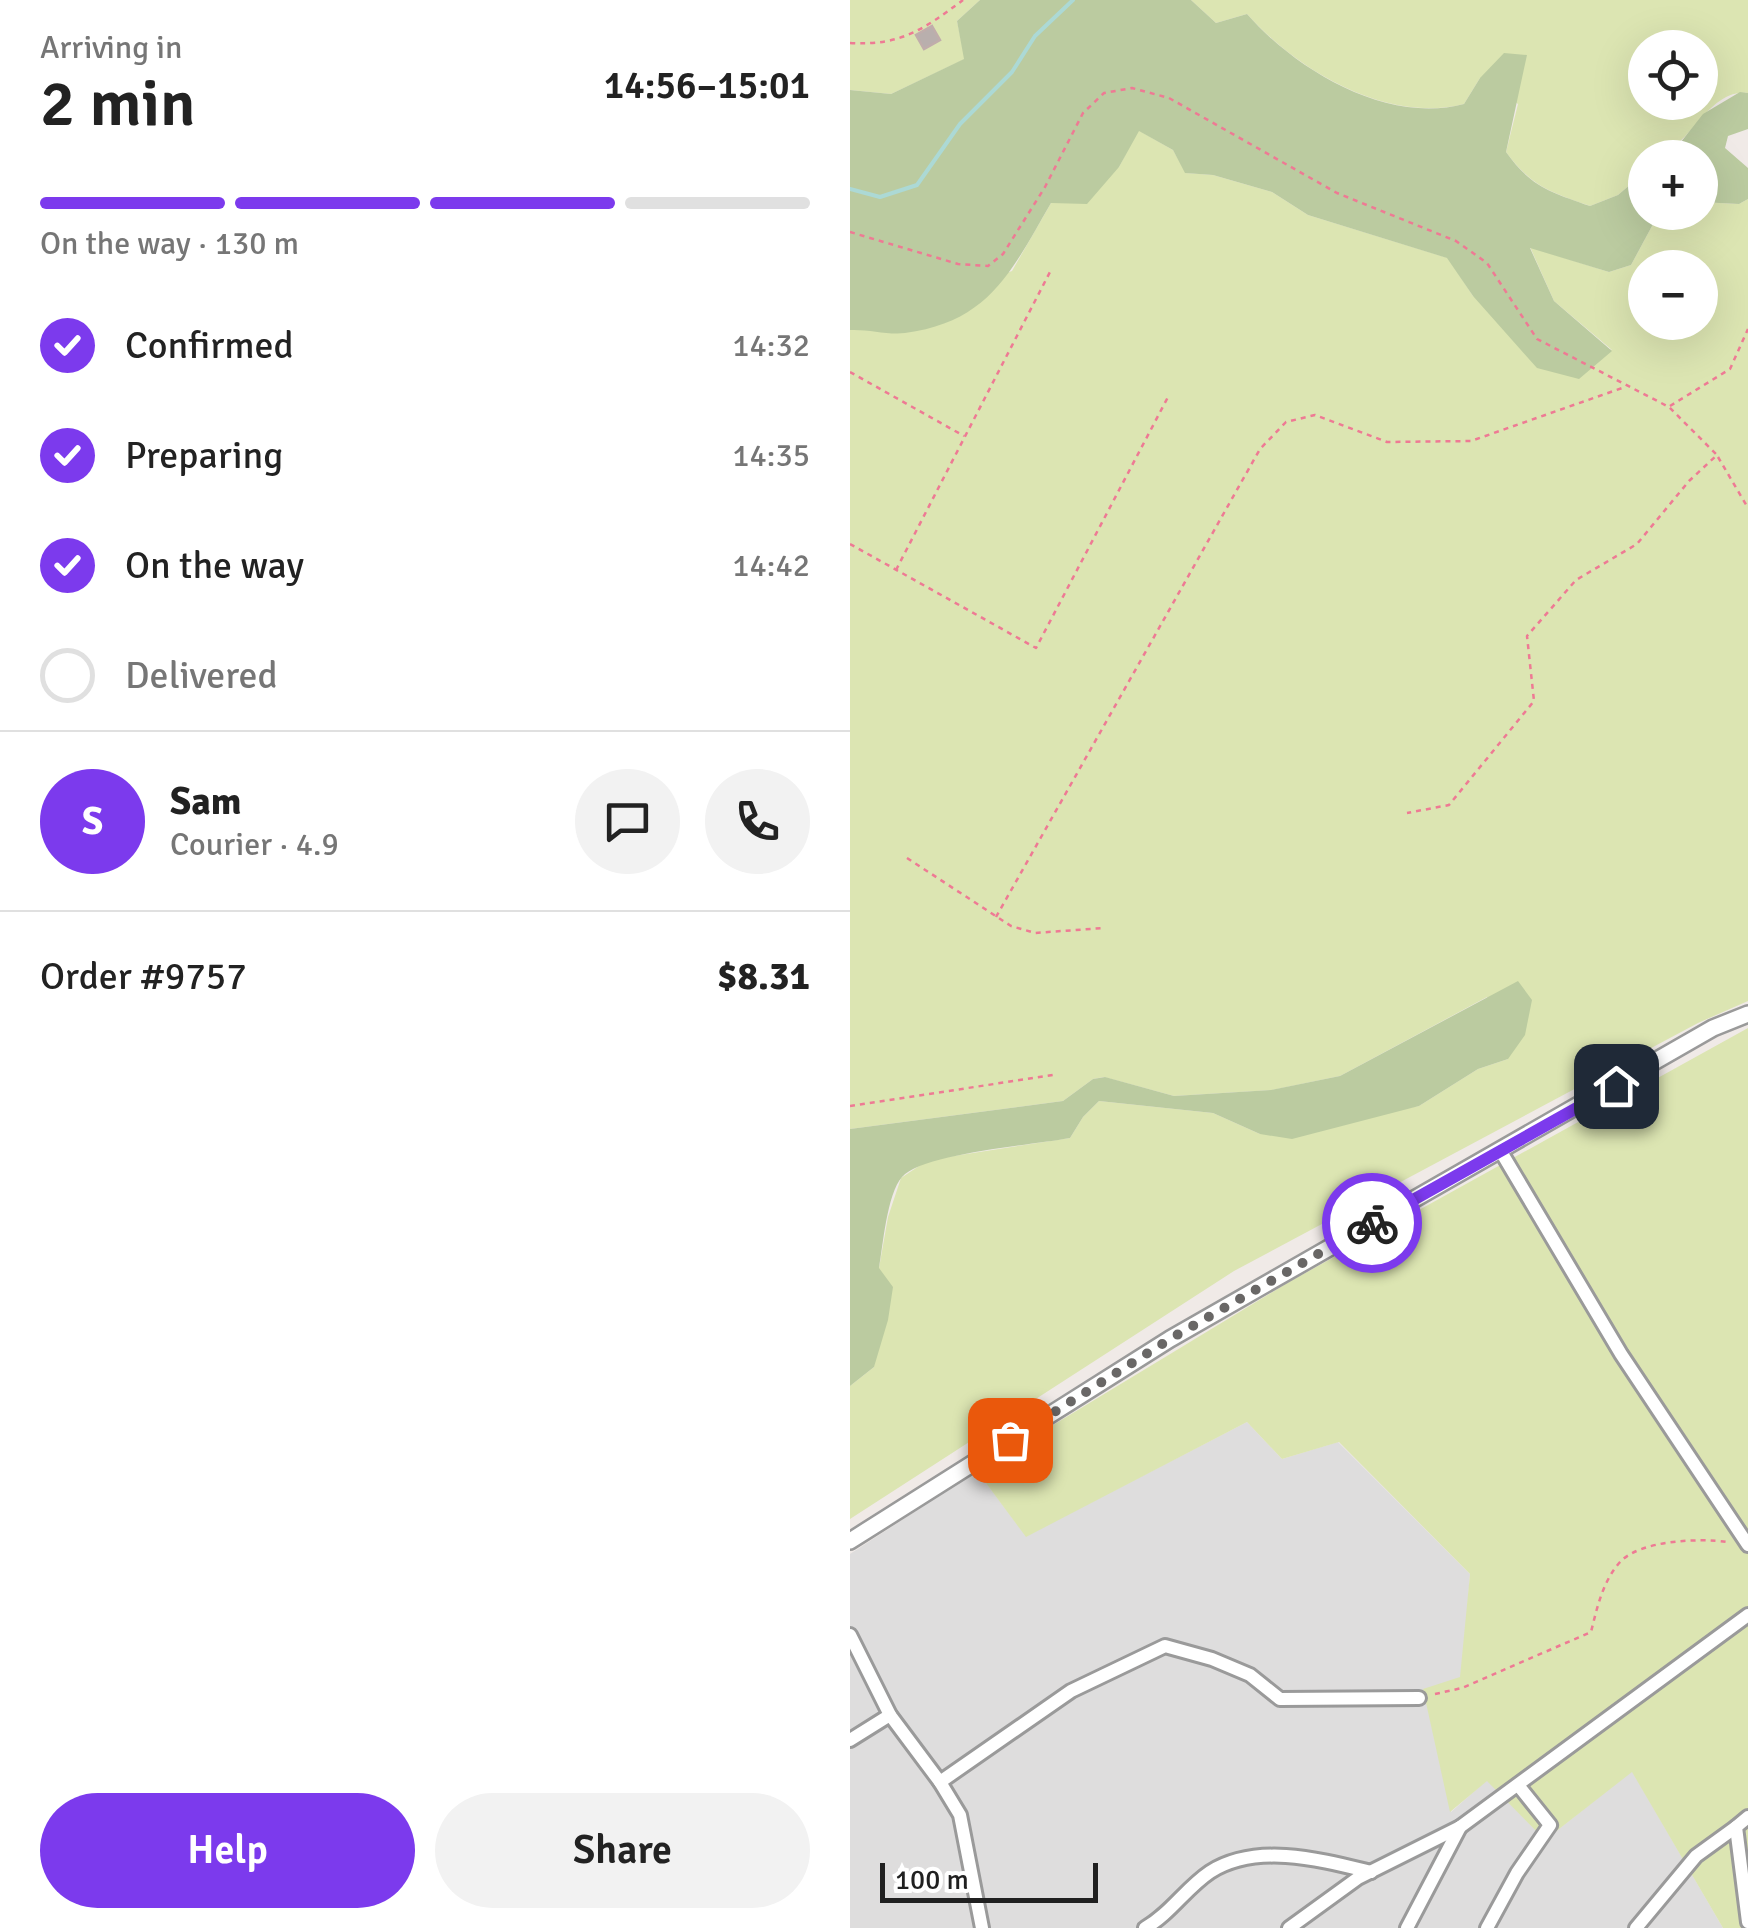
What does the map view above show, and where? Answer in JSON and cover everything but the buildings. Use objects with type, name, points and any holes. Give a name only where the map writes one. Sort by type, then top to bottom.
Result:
[{"type":"street","points":[[850,1540],[1170,1339],[1714,1028],[1748,1014]]},
{"type":"street","points":[[1500,1150],[1621,1354],[1748,1545]]},
{"type":"street","points":[[1289,1928],[1370,1872],[1460,1827],[1748,1614]]},
{"type":"street","points":[[850,1635],[890,1715],[960,1815],[979,1926]]},
{"type":"street","points":[[940,1782],[1071,1691],[1166,1646],[1250,1675],[1280,1699],[1419,1698]]},
{"type":"street","points":[[850,1740],[890,1715]]},
{"type":"street","points":[[1488,1928],[1517,1874],[1550,1825],[1518,1785]]},
{"type":"street","points":[[1636,1928],[1696,1856],[1748,1817]]},
{"type":"street","points":[[1407,1928],[1460,1827]]},
{"type":"street","points":[[1736,1827],[1748,1922]]},
{"type":"street","points":[[1145,1928],[1212,1871],[1258,1857],[1308,1856],[1370,1872]]},
{"type":"path","points":[[850,43],[893,42],[927,27],[963,0]]},
{"type":"path","points":[[850,232],[958,264],[988,266],[1003,254],[1045,187],[1083,113],[1104,93],[1132,88],[1169,98],[1337,193],[1456,241],[1486,263],[1537,339],[1668,406],[1717,456],[1748,508]]},
{"type":"path","points":[[896,570],[1051,270]]},
{"type":"path","points":[[1668,406],[1730,369],[1748,329]]},
{"type":"path","points":[[850,372],[965,437]]},
{"type":"path","points":[[996,916],[1260,450],[1286,422],[1314,414],[1387,442],[1472,440],[1628,386]]},
{"type":"path","points":[[850,544],[1036,648],[1168,397]]},
{"type":"path","points":[[1408,813],[1449,804],[1534,700],[1527,636],[1576,580],[1637,544],[1689,481],[1717,456]]},
{"type":"path","points":[[908,858],[1012,926],[1035,933],[1103,928]]},
{"type":"path","points":[[850,1106],[1053,1076]]},
{"type":"path","points":[[1419,1698],[1462,1688],[1591,1632],[1602,1591],[1623,1559],[1667,1543],[1702,1538],[1748,1545]]},
{"type":"shaded area","points":[[1247,1422],[1282,1459],[1338,1442],[1470,1574],[1451,1812],[1487,1780],[1545,1840],[1632,1771],[1723,1928],[850,1928],[850,1554],[977,1471],[1026,1536]]},
{"type":"green space","points":[[850,0],[980,0],[957,21],[965,59],[891,94],[850,90]]},
{"type":"green space","points":[[980,0],[1191,0],[1216,23],[1247,14],[1267,35],[1317,73],[1374,100],[1404,107],[1464,104],[1480,78],[1504,53],[1527,55],[1506,152],[1542,187],[1590,206],[1618,195],[1628,186],[1628,230],[1650,230],[1639,250],[1628,250],[1628,266],[1609,272],[1530,248],[1554,301],[1612,351],[1579,379],[1537,368],[1473,296],[1447,258],[1308,215],[1272,192],[1213,175],[1185,173],[1173,150],[1139,131],[1119,167],[1087,204],[1051,203],[1010,271],[978,305],[934,327],[905,333],[850,330],[850,90],[891,94],[964,59],[957,21]]},
{"type":"green space","points":[[1191,0],[1748,0],[1748,93],[1733,94],[1718,103],[1718,30],[1628,30],[1628,120],[1700,120],[1682,140],[1628,140],[1628,186],[1618,195],[1590,206],[1543,187],[1515,164],[1506,152],[1518,104],[1480,78],[1464,104],[1434,108],[1374,99],[1317,72],[1267,35],[1247,14],[1216,23]]},
{"type":"green space","points":[[1740,92],[1748,93],[1748,129],[1728,136],[1725,148],[1748,168],[1748,199],[1739,204],[1718,203],[1718,140],[1683,140],[1698,120],[1718,120],[1718,105]]},
{"type":"green space","points":[[1138,130],[1173,150],[1186,173],[1213,175],[1272,192],[1308,215],[1448,258],[1473,296],[1612,350],[1554,301],[1530,247],[1609,272],[1628,266],[1628,340],[1718,340],[1718,250],[1639,250],[1650,230],[1718,230],[1718,203],[1739,204],[1748,199],[1748,1001],[1698,1023],[1234,1271],[850,1519],[850,1386],[874,1367],[879,1268],[888,1217],[901,1178],[928,1160],[1070,1138],[1099,1101],[1213,1113],[1260,1134],[1419,1106],[1478,1069],[1508,1059],[1487,997],[1340,1076],[1272,1090],[1174,1096],[1104,1077],[1093,1079],[1063,1101],[850,1129],[850,330],[1012,271],[1051,203],[1119,167]]},
{"type":"green space","points":[[1518,981],[1532,1000],[1525,1035],[1508,1059],[1478,1069],[1419,1106],[1292,1139],[1260,1134],[1213,1113],[1099,1101],[1070,1138],[980,1151],[914,1169],[897,1185],[884,1234],[879,1268],[893,1287],[888,1320],[874,1367],[850,1386],[850,1129],[1063,1101],[1093,1079],[1105,1077],[1174,1096],[1271,1090],[1340,1076]]},
{"type":"green space","points":[[1748,1028],[1748,1928],[1723,1928],[1632,1772],[1545,1840],[1487,1781],[1450,1812],[1423,1689],[1460,1677],[1470,1574],[1339,1442],[1282,1459],[1247,1422],[1026,1537],[977,1471],[1289,1282]]},
{"type":"waterway","points":[[850,189],[880,197],[917,185],[960,124],[1012,72],[1035,36],[1073,0]]},
{"type":"way so far","points":[[1010,1440],[1170,1339],[1372,1223]]},
{"type":"route","points":[[1372,1223],[1616,1086]]}]
